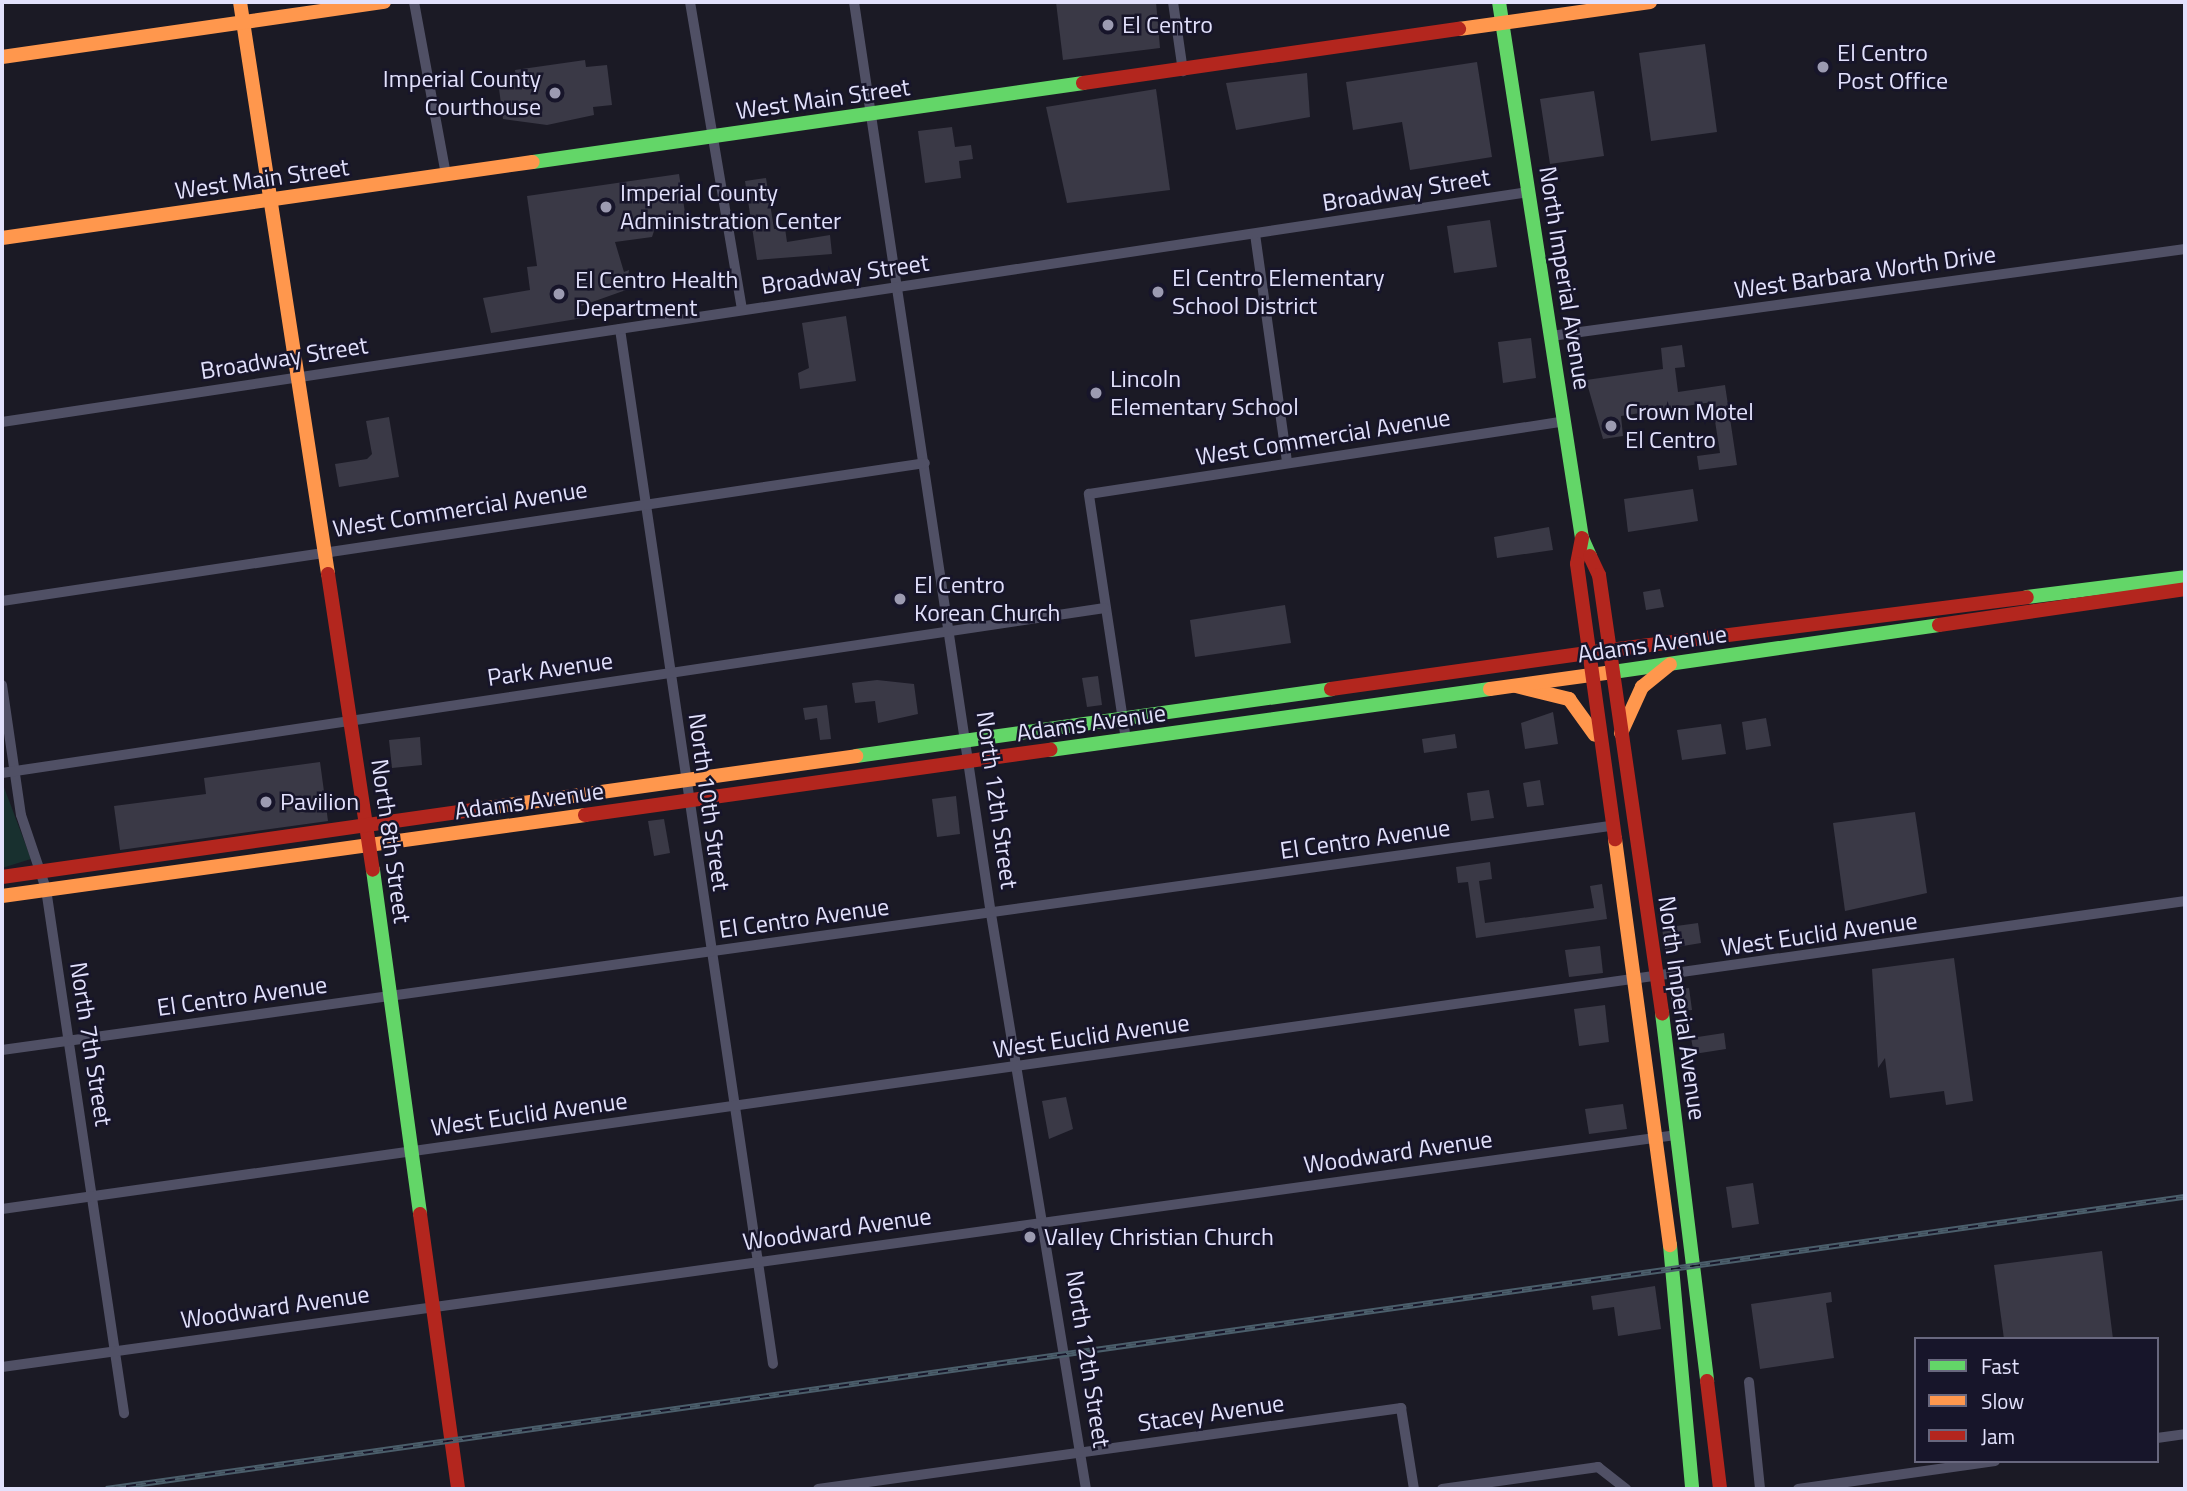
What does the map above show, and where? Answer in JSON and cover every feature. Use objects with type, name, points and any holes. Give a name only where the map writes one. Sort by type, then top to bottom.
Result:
[{"type":"main road","name":"North 8th Street","points":[[240,2],[267,201],[299,377],[370,846],[458,1489]]},
{"type":"main road","points":[[2,57],[384,2]]},
{"type":"main road","name":"North Imperial Avenue","points":[[1499,2],[1582,538],[1594,552],[1610,650],[1677,1135],[1720,1489]]},
{"type":"main road","name":"West Main Street","points":[[2,238],[1183,71],[1650,2]]},
{"type":"main road","name":"North Imperial Avenue","points":[[1582,538],[1576,550],[1611,826],[1656,1138],[1692,1489]]},
{"type":"main road","name":"Adams Avenue","points":[[2,877],[366,823],[968,742],[1610,650],[2185,577]]},
{"type":"main road","name":"Adams Avenue","points":[[2,896],[972,763],[2185,589]]},
{"type":"main road","points":[[1902,613],[1905,630]]},
{"type":"main road","points":[[1792,647],[1803,637],[1861,627],[1881,615]]},
{"type":"main road","points":[[1621,733],[1642,687],[1670,664]]},
{"type":"main road","points":[[1516,685],[1556,693],[1580,708],[1590,721],[1605,780]]},
{"type":"street","points":[[414,2],[446,176]]},
{"type":"street","points":[[690,2],[742,310]]},
{"type":"street","name":"North 12th Street","points":[[855,2],[972,763],[991,914],[1020,1067],[1086,1489]]},
{"type":"street","points":[[1173,2],[1183,71]]},
{"type":"street","name":"Broadway Street","points":[[2,422],[1528,192]]},
{"type":"street","points":[[1255,234],[1287,463]]},
{"type":"street","name":"West Barbara Worth Drive","points":[[1550,336],[2185,249]]},
{"type":"street","name":"North 10th Street","points":[[620,329],[668,674],[773,1364]]},
{"type":"street","name":"West Commercial Avenue","points":[[1105,608],[1089,495],[1564,421]]},
{"type":"street","name":"West Commercial Avenue","points":[[2,601],[644,502],[925,463]]},
{"type":"street","points":[[1105,608],[1126,740]]},
{"type":"street","name":"Park Avenue","points":[[7,772],[350,718],[668,674],[1105,608]]},
{"type":"street","name":"North 7th Street","points":[[2,685],[7,772],[46,889],[124,1413]]},
{"type":"street","name":"El Centro Avenue","points":[[2,1050],[1611,826]]},
{"type":"street","name":"West Euclid Avenue","points":[[2,1209],[412,1153],[732,1105],[1633,982],[2185,901]]},
{"type":"street","name":"Woodward Avenue","points":[[2,1367],[1677,1135]]},
{"type":"street","points":[[1749,1382],[1760,1489]]},
{"type":"street","name":"Stacey Avenue","points":[[818,1489],[1401,1408],[1414,1489]]},
{"type":"street","points":[[2159,1438],[2185,1434]]},
{"type":"street","points":[[1798,1489],[1981,1463]]},
{"type":"street","points":[[1442,1489],[1598,1467],[1626,1489]]},
{"type":"green space","points":[[2,782],[31,859],[2,868]]},
{"type":"building","name":"El Centro","points":[[1056,2],[1156,2],[1160,48],[1063,60]]},
{"type":"building","points":[[1705,44],[1717,132],[1651,141],[1639,53]]},
{"type":"building","name":"Imperial County Courthouse","points":[[585,60],[586,67],[607,65],[612,105],[593,107],[594,115],[547,125],[503,119],[498,81],[516,79],[515,70]]},
{"type":"building","points":[[1477,62],[1492,157],[1410,170],[1402,122],[1353,130],[1346,82]]},
{"type":"building","points":[[1307,73],[1310,117],[1236,130],[1226,83]]},
{"type":"building","points":[[1156,89],[1170,190],[1067,203],[1046,107]]},
{"type":"building","points":[[1594,91],[1604,156],[1550,164],[1540,99]]},
{"type":"building","points":[[952,127],[955,147],[971,145],[973,159],[959,161],[961,178],[925,183],[918,131]]},
{"type":"building","points":[[679,174],[686,219],[655,228],[652,237],[615,242],[624,272],[629,270],[626,290],[581,306],[583,318],[491,333],[483,298],[530,290],[527,267],[537,266],[527,196]]},
{"type":"building","points":[[766,178],[774,229],[785,228],[787,242],[830,235],[832,254],[757,260],[745,181]]},
{"type":"building","points":[[1490,220],[1497,267],[1454,273],[1447,226]]},
{"type":"building","points":[[846,316],[856,381],[800,389],[798,373],[809,368],[802,323]]},
{"type":"building","points":[[1531,338],[1536,378],[1503,383],[1498,342]]},
{"type":"building","points":[[1682,345],[1685,367],[1675,368],[1678,392],[1725,385],[1737,465],[1699,470],[1697,456],[1720,453],[1712,402],[1621,416],[1623,436],[1603,439],[1586,380],[1663,369],[1661,348]]},
{"type":"building","points":[[389,417],[399,477],[339,487],[335,464],[367,459],[372,454],[366,421]]},
{"type":"building","points":[[1693,489],[1698,521],[1628,532],[1624,499]]},
{"type":"building","points":[[1549,527],[1553,550],[1497,558],[1494,537]]},
{"type":"building","points":[[1660,589],[1664,607],[1646,610],[1643,592]]},
{"type":"building","points":[[1285,605],[1291,643],[1195,657],[1190,620]]},
{"type":"building","points":[[1098,676],[1102,705],[1087,707],[1082,678]]},
{"type":"building","points":[[877,680],[914,684],[918,714],[878,723],[875,701],[855,703],[852,683]]},
{"type":"building","points":[[827,705],[831,739],[820,740],[817,718],[805,720],[803,708]]},
{"type":"building","points":[[1553,712],[1558,744],[1525,749],[1521,723]]},
{"type":"building","points":[[1766,718],[1771,746],[1746,750],[1742,722]]},
{"type":"building","points":[[1721,724],[1726,754],[1682,760],[1677,730]]},
{"type":"building","points":[[1455,734],[1457,748],[1424,753],[1422,739]]},
{"type":"building","points":[[420,737],[422,765],[392,768],[389,740]]},
{"type":"building","name":"Pavilion","points":[[320,762],[328,821],[120,850],[114,806],[206,794],[204,778]]},
{"type":"building","points":[[1540,780],[1544,805],[1527,807],[1523,783]]},
{"type":"building","points":[[1489,790],[1494,818],[1471,821],[1467,793]]},
{"type":"building","points":[[956,796],[960,834],[937,837],[932,799]]},
{"type":"building","points":[[1915,812],[1927,893],[1845,911],[1833,823]]},
{"type":"building","points":[[664,819],[670,853],[654,856],[648,821]]},
{"type":"building","points":[[1490,862],[1492,879],[1479,881],[1485,923],[1594,908],[1590,886],[1602,884],[1607,919],[1476,938],[1468,882],[1458,883],[1456,867]]},
{"type":"building","points":[[1698,923],[1701,943],[1665,949],[1662,928]]},
{"type":"building","points":[[1600,946],[1603,973],[1569,977],[1565,950]]},
{"type":"building","points":[[1954,958],[1973,1101],[1946,1105],[1944,1091],[1890,1098],[1885,1058],[1878,1068],[1872,969]]},
{"type":"building","points":[[1689,988],[1692,1010],[1673,1012],[1670,991]]},
{"type":"building","points":[[1605,1005],[1609,1042],[1579,1046],[1574,1009]]},
{"type":"building","points":[[1724,1033],[1726,1049],[1694,1054],[1691,1038]]},
{"type":"building","points":[[1066,1097],[1073,1129],[1049,1139],[1042,1101]]},
{"type":"building","points":[[1623,1104],[1627,1129],[1589,1134],[1585,1109]]},
{"type":"building","points":[[1753,1183],[1759,1224],[1732,1228],[1726,1187]]},
{"type":"building","points":[[2102,1251],[2113,1337],[2004,1337],[1994,1265]]},
{"type":"building","points":[[1655,1286],[1661,1329],[1618,1336],[1614,1307],[1593,1310],[1591,1296]]},
{"type":"building","points":[[1831,1292],[1832,1302],[1826,1303],[1834,1358],[1760,1369],[1751,1304]]},
{"type":"railway","points":[[106,1489],[2185,1197]]},
{"type":"traffic: fast","points":[[1499,2],[1582,538],[1590,556]]},
{"type":"traffic: fast","points":[[533,162],[1083,83]]},
{"type":"traffic: fast","points":[[2027,597],[2185,577]]},
{"type":"traffic: fast","points":[[1613,672],[1939,625]]},
{"type":"traffic: fast","points":[[856,756],[1331,689]]},
{"type":"traffic: fast","points":[[1050,750],[1490,689]]},
{"type":"traffic: fast","points":[[373,870],[420,1214]]},
{"type":"traffic: fast","points":[[1662,1013],[1707,1381]]},
{"type":"traffic: fast","points":[[1670,1245],[1692,1489]]},
{"type":"traffic: slow","points":[[240,2],[328,574]]},
{"type":"traffic: slow","points":[[2,57],[384,2]]},
{"type":"traffic: slow","points":[[1459,29],[1650,2]]},
{"type":"traffic: slow","points":[[2,238],[533,162]]},
{"type":"traffic: slow","points":[[1621,733],[1642,687],[1670,664]]},
{"type":"traffic: slow","points":[[1490,689],[1613,672]]},
{"type":"traffic: slow","points":[[1516,686],[1569,699],[1595,735]]},
{"type":"traffic: slow","points":[[480,809],[856,756]]},
{"type":"traffic: slow","points":[[2,896],[585,815]]},
{"type":"traffic: slow","points":[[1615,839],[1670,1245]]},
{"type":"traffic: jam","points":[[1083,83],[1459,29]]},
{"type":"traffic: jam","points":[[1582,538],[1577,564],[1615,839]]},
{"type":"traffic: jam","points":[[1590,556],[1599,575],[1662,1013]]},
{"type":"traffic: jam","points":[[328,574],[373,870]]},
{"type":"traffic: jam","points":[[1939,625],[2185,589]]},
{"type":"traffic: jam","points":[[1610,650],[2027,597]]},
{"type":"traffic: jam","points":[[1331,689],[1610,650]]},
{"type":"traffic: jam","points":[[585,815],[1050,750]]},
{"type":"traffic: jam","points":[[2,877],[480,809]]},
{"type":"traffic: jam","points":[[420,1214],[458,1489]]},
{"type":"traffic: jam","points":[[1707,1381],[1720,1489]]},
{"type":"place","name":"El Centro","points":[[1108,25]]},
{"type":"place","name":"El Centro Post Office","points":[[1823,67]]},
{"type":"place","name":"Imperial County Courthouse","points":[[555,93]]},
{"type":"place","name":"Imperial County Administration Center","points":[[606,207]]},
{"type":"place","name":"El Centro Elementary School District","points":[[1158,292]]},
{"type":"place","name":"El Centro Health Department","points":[[559,294]]},
{"type":"place","name":"Lincoln Elementary School","points":[[1096,393]]},
{"type":"place","name":"Crown Motel El Centro","points":[[1611,426]]},
{"type":"place","name":"El Centro Korean Church","points":[[900,599]]},
{"type":"place","name":"Pavilion","points":[[266,802]]},
{"type":"place","name":"Valley Christian Church","points":[[1030,1237]]}]
